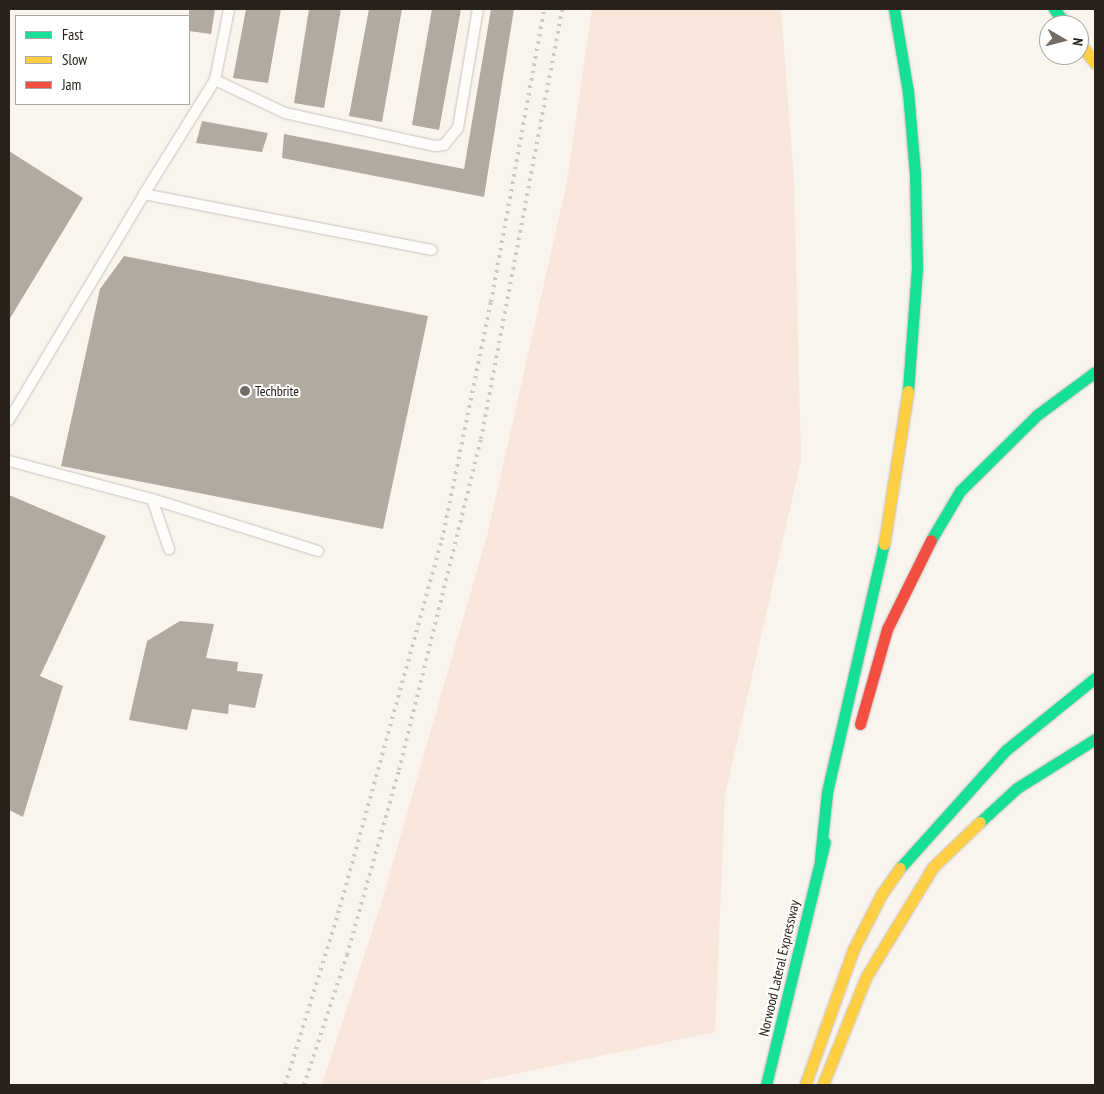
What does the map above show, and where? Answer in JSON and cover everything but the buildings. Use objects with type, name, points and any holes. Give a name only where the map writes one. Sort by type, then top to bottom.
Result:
[{"type":"highway","points":[[820,858],[827,792],[892,508],[912,361],[917,268],[915,173],[908,92],[894,9]]},
{"type":"highway","points":[[855,740],[886,629],[937,528],[956,499],[1036,415],[1095,372]]},
{"type":"highway","points":[[805,1085],[852,950],[881,896],[907,858],[1006,750],[1095,678]]},
{"type":"highway","points":[[822,1085],[866,976],[933,867],[1016,788],[1095,739]]},
{"type":"highway","points":[[820,858],[839,805]]},
{"type":"highway","name":"Norwood Lateral Expressway","points":[[766,1085],[820,858]]},
{"type":"lane","points":[[9,420],[144,194],[215,80],[230,9]]},
{"type":"lane","points":[[215,80],[285,114],[435,146],[444,145],[458,128],[478,9]]},
{"type":"lane","points":[[144,194],[432,250]]},
{"type":"lane","points":[[9,461],[152,499],[318,551]]},
{"type":"lane","points":[[152,499],[169,549]]},
{"type":"shaded area","points":[[592,9],[781,9],[794,181],[801,460],[725,795],[715,1032],[481,1081],[480,1085],[322,1085],[382,901],[488,532],[567,182]]},
{"type":"railway","points":[[285,1085],[340,907],[442,540],[491,302],[544,9]]},
{"type":"railway","points":[[304,1085],[347,955],[399,770],[481,439],[562,9]]},
{"type":"traffic: fast","points":[[894,9],[908,92],[915,173],[917,268],[908,391]]},
{"type":"traffic: fast","points":[[1054,9],[1059,15]]},
{"type":"traffic: fast","points":[[931,540],[960,491],[1037,415],[1095,372]]},
{"type":"traffic: fast","points":[[820,859],[827,792],[884,544]]},
{"type":"traffic: fast","points":[[900,868],[1006,750],[1095,678]]},
{"type":"traffic: fast","points":[[980,822],[1017,788],[1095,739]]},
{"type":"traffic: fast","points":[[766,1085],[825,842]]},
{"type":"traffic: slow","points":[[1089,55],[1095,63]]},
{"type":"traffic: slow","points":[[884,544],[908,391]]},
{"type":"traffic: slow","points":[[823,1084],[866,977],[933,867],[980,822]]},
{"type":"traffic: slow","points":[[805,1085],[853,950],[881,895],[900,868]]},
{"type":"traffic: jam","points":[[860,724],[887,629],[931,540]]},
{"type":"place","name":"Techbrite","points":[[245,391]]}]
